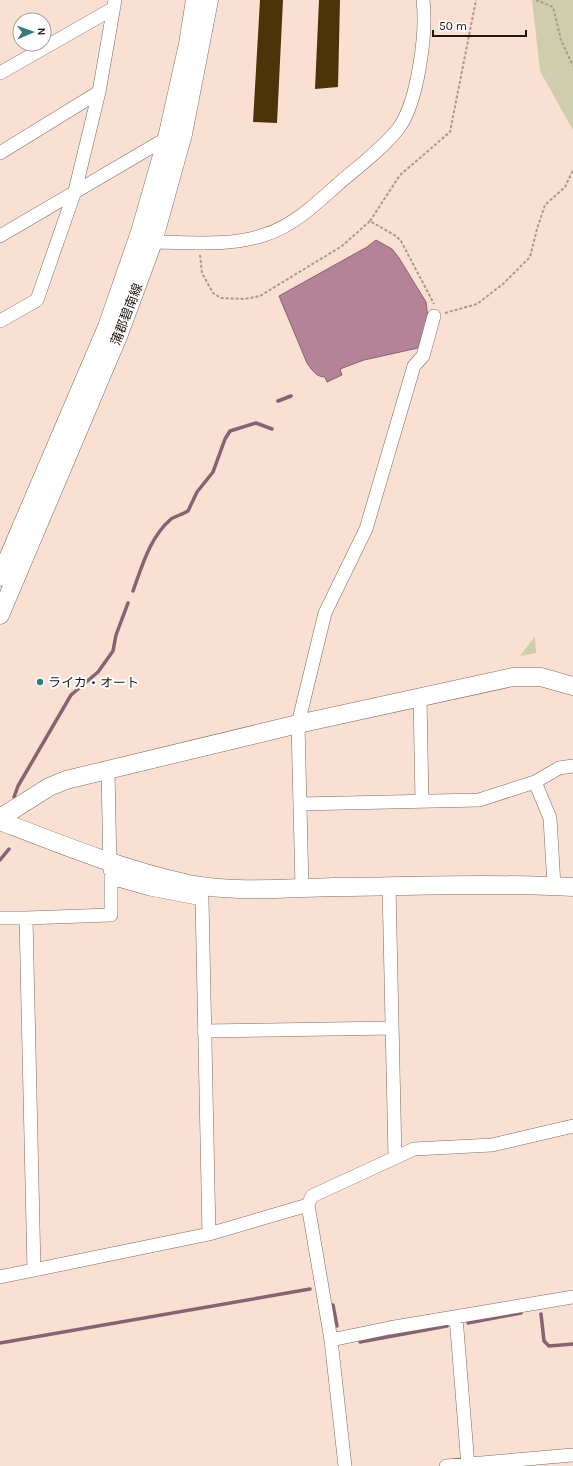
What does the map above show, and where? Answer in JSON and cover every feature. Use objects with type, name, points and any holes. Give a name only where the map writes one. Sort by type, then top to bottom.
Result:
[{"type":"main road","name":"蒲郡碧南線","points":[[0,577],[107,327],[140,232],[167,138],[188,44],[195,0]]},
{"type":"main road","name":"蒲郡碧南線","points":[[0,615],[119,334],[153,242],[183,134],[209,0]]},
{"type":"main road","points":[[0,818],[49,788],[66,780],[298,724],[513,677],[541,677],[573,686]]},
{"type":"main road","points":[[0,821],[110,870],[203,886],[248,890],[389,886],[573,887]]},
{"type":"street","points":[[153,242],[199,244],[233,242],[264,235],[290,224],[318,202],[399,128],[415,91],[424,38],[423,0]]},
{"type":"street","points":[[0,73],[114,4]]},
{"type":"street","points":[[0,321],[37,300],[75,191],[99,92],[114,4]]},
{"type":"street","points":[[0,153],[99,92]]},
{"type":"street","points":[[0,236],[167,138]]},
{"type":"street","points":[[302,888],[298,724],[325,613],[366,529],[414,366],[423,356],[434,316]]},
{"type":"street","points":[[420,698],[422,801]]},
{"type":"street","points":[[300,804],[479,800],[535,782],[559,768],[573,766]]},
{"type":"street","points":[[0,918],[111,915],[108,770]]},
{"type":"street","points":[[535,782],[550,818],[554,886]]},
{"type":"street","points":[[110,870],[150,889],[202,899],[209,1234]]},
{"type":"street","points":[[389,886],[395,1158]]},
{"type":"street","points":[[26,918],[34,1270]]},
{"type":"street","points":[[204,1031],[392,1028]]},
{"type":"street","points":[[345,1466],[331,1340],[308,1205],[312,1196],[414,1149],[492,1145],[573,1126]]},
{"type":"street","points":[[0,1277],[209,1234],[308,1205]]},
{"type":"street","points":[[331,1340],[573,1297]]},
{"type":"street","points":[[456,1317],[468,1465]]},
{"type":"street","points":[[446,1466],[573,1455]]},
{"type":"path","points":[[199,244],[202,273],[213,293],[221,298],[245,299],[260,296],[336,250],[370,222],[400,175],[450,132],[476,0]]},
{"type":"path","points":[[536,0],[552,7],[561,40],[573,66]]},
{"type":"path","points":[[370,222],[396,236],[401,241],[434,305],[434,316],[477,304],[503,284],[530,257],[545,206],[565,187],[573,170]]},
{"type":"green space","points":[[532,0],[573,0],[573,130],[540,71]]},
{"type":"green space","points":[[535,636],[536,653],[520,656]]},
{"type":"shaded area","points":[[376,240],[392,249],[426,302],[428,318],[418,348],[364,360],[340,369],[342,375],[327,382],[325,377],[322,377],[313,371],[307,363],[279,296],[367,247]]},
{"type":"building","points":[[260,0],[283,0],[277,123],[253,122]]},
{"type":"building","points":[[319,0],[340,0],[338,87],[315,89]]},
{"type":"waterway","points":[[278,401],[291,396]]},
{"type":"waterway","points":[[133,591],[143,562],[157,534],[171,519],[188,511],[197,492],[213,472],[225,439],[230,431],[256,423],[272,429]]},
{"type":"waterway","points":[[14,797],[18,786],[71,695],[98,672],[113,651],[116,635],[128,603]]},
{"type":"waterway","points":[[0,860],[9,849]]},
{"type":"waterway","points":[[0,1343],[310,1289]]},
{"type":"waterway","points":[[333,1305],[337,1326]]},
{"type":"waterway","points":[[468,1323],[521,1313]]},
{"type":"waterway","points":[[541,1314],[544,1341],[549,1346],[573,1344]]},
{"type":"waterway","points":[[360,1342],[447,1326]]},
{"type":"place","name":"ライカ・オート","points":[[40,682]]}]
